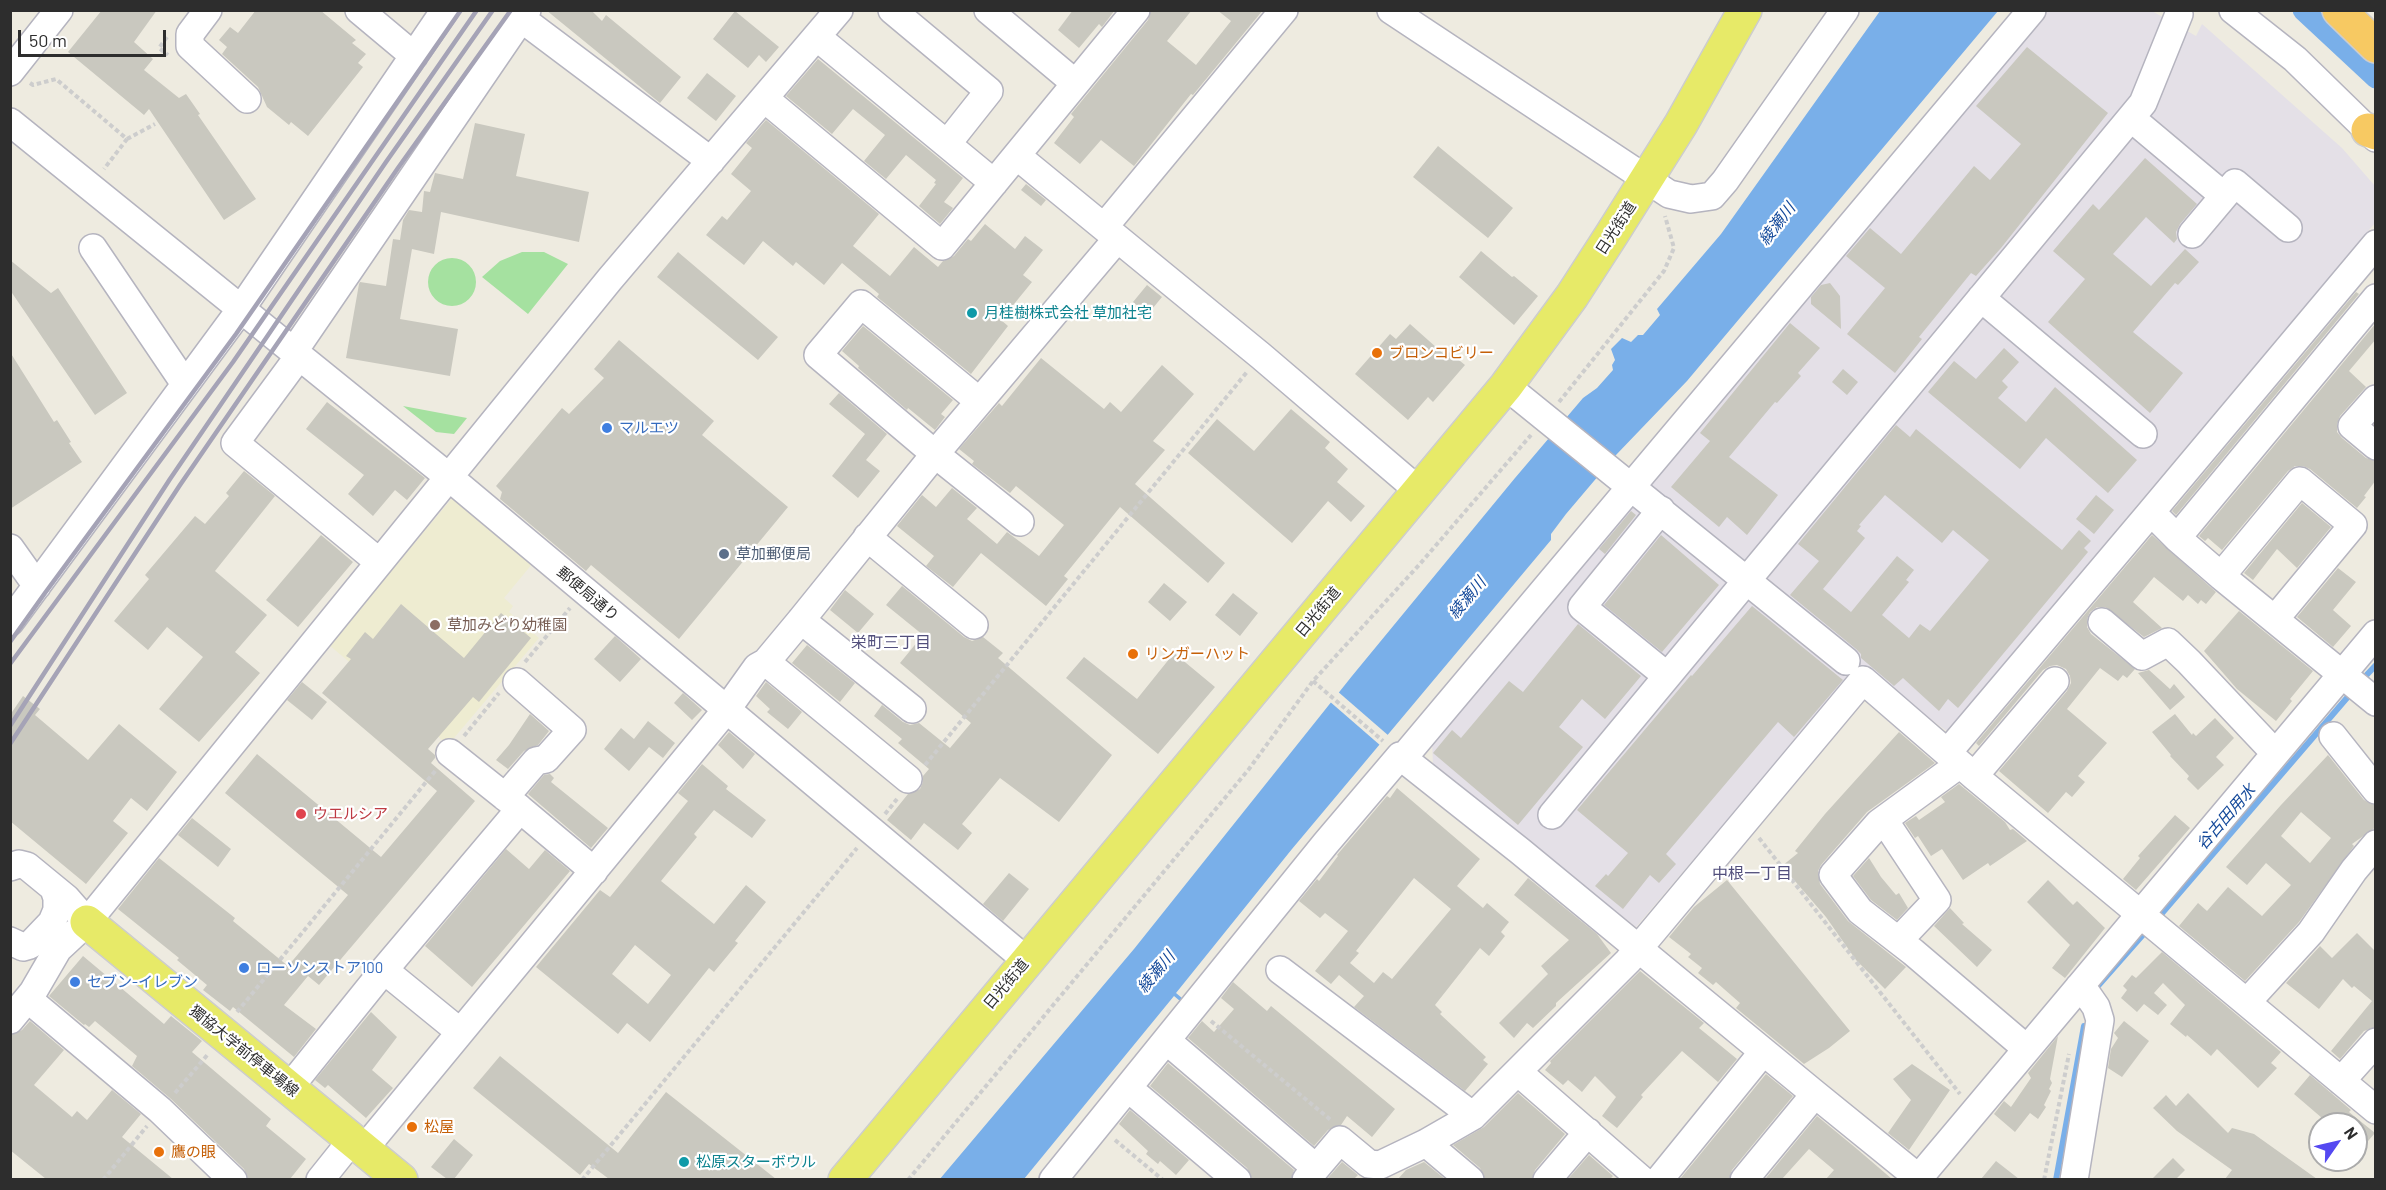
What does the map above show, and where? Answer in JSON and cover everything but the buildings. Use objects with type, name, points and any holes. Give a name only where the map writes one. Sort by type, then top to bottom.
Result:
[{"type":"highway","points":[[2339,10],[2376,46]]},
{"type":"highway","points":[[2362,10],[2376,23]]},
{"type":"main road","name":"日光街道","points":[[845,1179],[1506,386],[1572,296],[1659,186],[1681,124],[1745,10]]},
{"type":"main road","name":"獨協大学前停車場線","points":[[87,922],[401,1179]]},
{"type":"street","points":[[17,76],[59,10]]},
{"type":"street","points":[[208,10],[190,34],[190,46],[247,99]]},
{"type":"street","points":[[359,10],[414,56]]},
{"type":"street","points":[[10,622],[241,309],[445,10]]},
{"type":"street","points":[[10,1020],[28,999],[58,949],[87,922],[610,279],[839,10]]},
{"type":"street","points":[[892,10],[988,91],[947,144]]},
{"type":"street","points":[[988,10],[1075,83]]},
{"type":"street","points":[[765,99],[942,246],[1136,10]]},
{"type":"street","points":[[320,1179],[358,1144],[460,1032],[727,709],[758,667],[766,662],[801,620],[979,401],[1284,10]]},
{"type":"street","points":[[1391,10],[1659,186],[1691,199],[1712,196],[1845,10]]},
{"type":"street","points":[[1395,751],[1632,486],[2032,10]]},
{"type":"street","points":[[2233,10],[2295,59],[2373,134]]},
{"type":"street","points":[[1552,815],[2143,103],[2179,12]]},
{"type":"street","points":[[379,562],[235,443],[524,15],[711,161]]},
{"type":"street","points":[[817,37],[994,183]]},
{"type":"street","points":[[2130,117],[2224,196]]},
{"type":"street","name":"郵便局通り","points":[[10,122],[241,309],[294,357],[450,478],[1026,960]]},
{"type":"street","points":[[1017,156],[1261,356],[1419,491]]},
{"type":"street","points":[[2192,234],[2235,183],[2288,228]]},
{"type":"street","points":[[1961,764],[2151,512],[2376,244]]},
{"type":"street","points":[[93,248],[185,384]]},
{"type":"street","points":[[2177,538],[2376,296],[2351,273]]},
{"type":"street","points":[[1981,298],[2143,434]]},
{"type":"street","points":[[979,401],[861,304],[818,355],[1020,522]]},
{"type":"street","points":[[1506,386],[1846,661]]},
{"type":"street","points":[[2376,399],[2352,426],[2376,446]]},
{"type":"street","points":[[2221,576],[2300,481],[2353,525],[2275,619]]},
{"type":"street","points":[[1661,510],[1582,607],[1667,676]]},
{"type":"street","points":[[2151,512],[2221,576],[2376,702]]},
{"type":"street","points":[[867,537],[974,625]]},
{"type":"street","points":[[10,548],[37,586]]},
{"type":"street","points":[[801,620],[912,709]]},
{"type":"street","points":[[2102,622],[2142,656],[2168,642],[2275,753]]},
{"type":"street","points":[[1395,751],[1919,1179],[2376,634]]},
{"type":"street","points":[[766,662],[908,779]]},
{"type":"street","points":[[289,1088],[384,970],[512,803],[536,761],[546,759],[572,730],[514,678]]},
{"type":"street","points":[[1167,1041],[1311,1174],[1340,1140],[1369,1164],[1375,1166],[1426,1143],[1473,1116],[1638,949],[1863,680],[2140,914],[2341,1081],[2374,1105]]},
{"type":"street","points":[[2027,1049],[1899,940],[1860,911],[1833,875],[1884,820],[1961,764],[2055,681]]},
{"type":"street","points":[[2333,736],[2376,790]]},
{"type":"street","points":[[1053,1179],[1326,843],[1400,756],[1395,751]]},
{"type":"street","points":[[450,753],[594,871]]},
{"type":"street","points":[[1884,820],[1936,900],[1899,940]]},
{"type":"street","points":[[2247,1002],[2312,933],[2354,870],[2376,844]]},
{"type":"street","points":[[10,867],[19,864],[27,866],[76,909],[87,922]]},
{"type":"street","points":[[10,941],[23,947],[30,945],[52,922],[57,910],[54,889]]},
{"type":"street","points":[[52,922],[72,920],[87,922]]},
{"type":"street","points":[[384,970],[460,1032]]},
{"type":"street","points":[[1280,970],[1473,1116]]},
{"type":"street","points":[[2074,1179],[2100,1020],[2096,1007],[2079,987]]},
{"type":"street","points":[[28,999],[160,1110],[233,1179]]},
{"type":"street","points":[[2341,1081],[2376,1042]]},
{"type":"street","points":[[1659,1179],[1763,1052]]},
{"type":"street","points":[[1518,1072],[1588,1132],[1633,1177]]},
{"type":"street","points":[[1128,1088],[1237,1179]]},
{"type":"street","points":[[1744,1179],[1815,1095]]},
{"type":"street","points":[[1547,1179],[1588,1132]]},
{"type":"street","points":[[1426,1143],[1470,1179]]},
{"type":"path","points":[[17,76],[33,85],[56,80],[127,139]]},
{"type":"path","points":[[99,175],[127,139],[155,124]]},
{"type":"path","points":[[908,1179],[1249,769],[1313,681],[1419,565],[1547,417],[1664,271],[1674,248],[1659,186]]},
{"type":"path","points":[[231,1018],[514,678],[583,590]]},
{"type":"path","points":[[1313,681],[1395,751]]},
{"type":"path","points":[[1745,821],[1974,1112]]},
{"type":"path","points":[[1194,1007],[1338,1126]]},
{"type":"path","points":[[2044,1179],[2071,1043]]},
{"type":"path","points":[[1098,1125],[1163,1179]]},
{"type":"shaded area","points":[[2046,11],[2152,11],[2196,36],[2202,24],[2342,148],[2375,186],[2375,223],[1947,731],[1857,667],[1636,927],[1433,765],[1432,741]]},
{"type":"shaded area","name":"草加みどり幼稚園","points":[[454,496],[533,563],[504,598],[513,606],[509,612],[539,638],[448,745],[329,645]]},
{"type":"green space","points":[[522,252],[544,252],[568,264],[528,314],[482,277],[500,261]]},
{"type":"green space","points":[[452,258],[469,265],[476,282],[469,299],[452,306],[435,299],[428,282],[435,265]]},
{"type":"green space","points":[[403,406],[467,418],[454,434],[436,432]]},
{"type":"water","name":"綾瀬川","points":[[1880,11],[1998,11],[1687,381],[1616,455],[1566,514],[1551,534],[1551,540],[1292,849],[1176,993],[1182,998],[1180,1001],[1174,996],[1024,1179],[939,1180],[1134,949],[1352,676],[1515,478],[1583,398],[1597,388],[1613,370],[1612,365],[1615,360],[1611,349],[1622,338],[1631,342],[1638,335],[1643,335],[1660,315],[1657,309],[1721,234]]},
{"type":"pier","points":[[1336,690],[1389,736],[1381,746],[1328,700]]},
{"type":"waterway","points":[[2303,10],[2376,78]]},
{"type":"waterway","name":"谷古田用水","points":[[2360,682],[2376,665]]},
{"type":"waterway","name":"谷古田用水","points":[[2157,919],[2352,692]]},
{"type":"waterway","name":"谷古田用水","points":[[2097,987],[2148,929]]},
{"type":"waterway","name":"谷古田用水","points":[[2056,1180],[2084,1026]]},
{"type":"railway","points":[[10,642],[236,334],[461,10]]},
{"type":"railway","points":[[10,664],[233,362],[477,10]]},
{"type":"railway","points":[[10,726],[170,479],[386,162],[493,10]]},
{"type":"railway","points":[[10,744],[180,485],[398,168],[511,10]]},
{"type":"place","name":"月桂樹株式会社 草加社宅","points":[[972,313]]},
{"type":"place","name":"ブロンコビリー","points":[[1377,353]]},
{"type":"place","name":"マルエツ","points":[[607,428]]},
{"type":"place","name":"草加郵便局","points":[[724,554]]},
{"type":"place","name":"草加みどり幼稚園","points":[[435,625]]},
{"type":"place","name":"リンガーハット","points":[[1133,654]]},
{"type":"place","name":"ウエルシア","points":[[301,814]]},
{"type":"place","name":"ローソンストア100","points":[[244,968]]},
{"type":"place","name":"セブン-イレブン","points":[[75,982]]},
{"type":"place","name":"松屋","points":[[412,1127]]},
{"type":"place","name":"鷹の眼","points":[[159,1152]]},
{"type":"place","name":"松原スターボウル","points":[[684,1162]]},
{"type":"district","name":"栄町三丁目","points":[[891,643]]},
{"type":"district","name":"中根一丁目","points":[[1752,874]]}]
